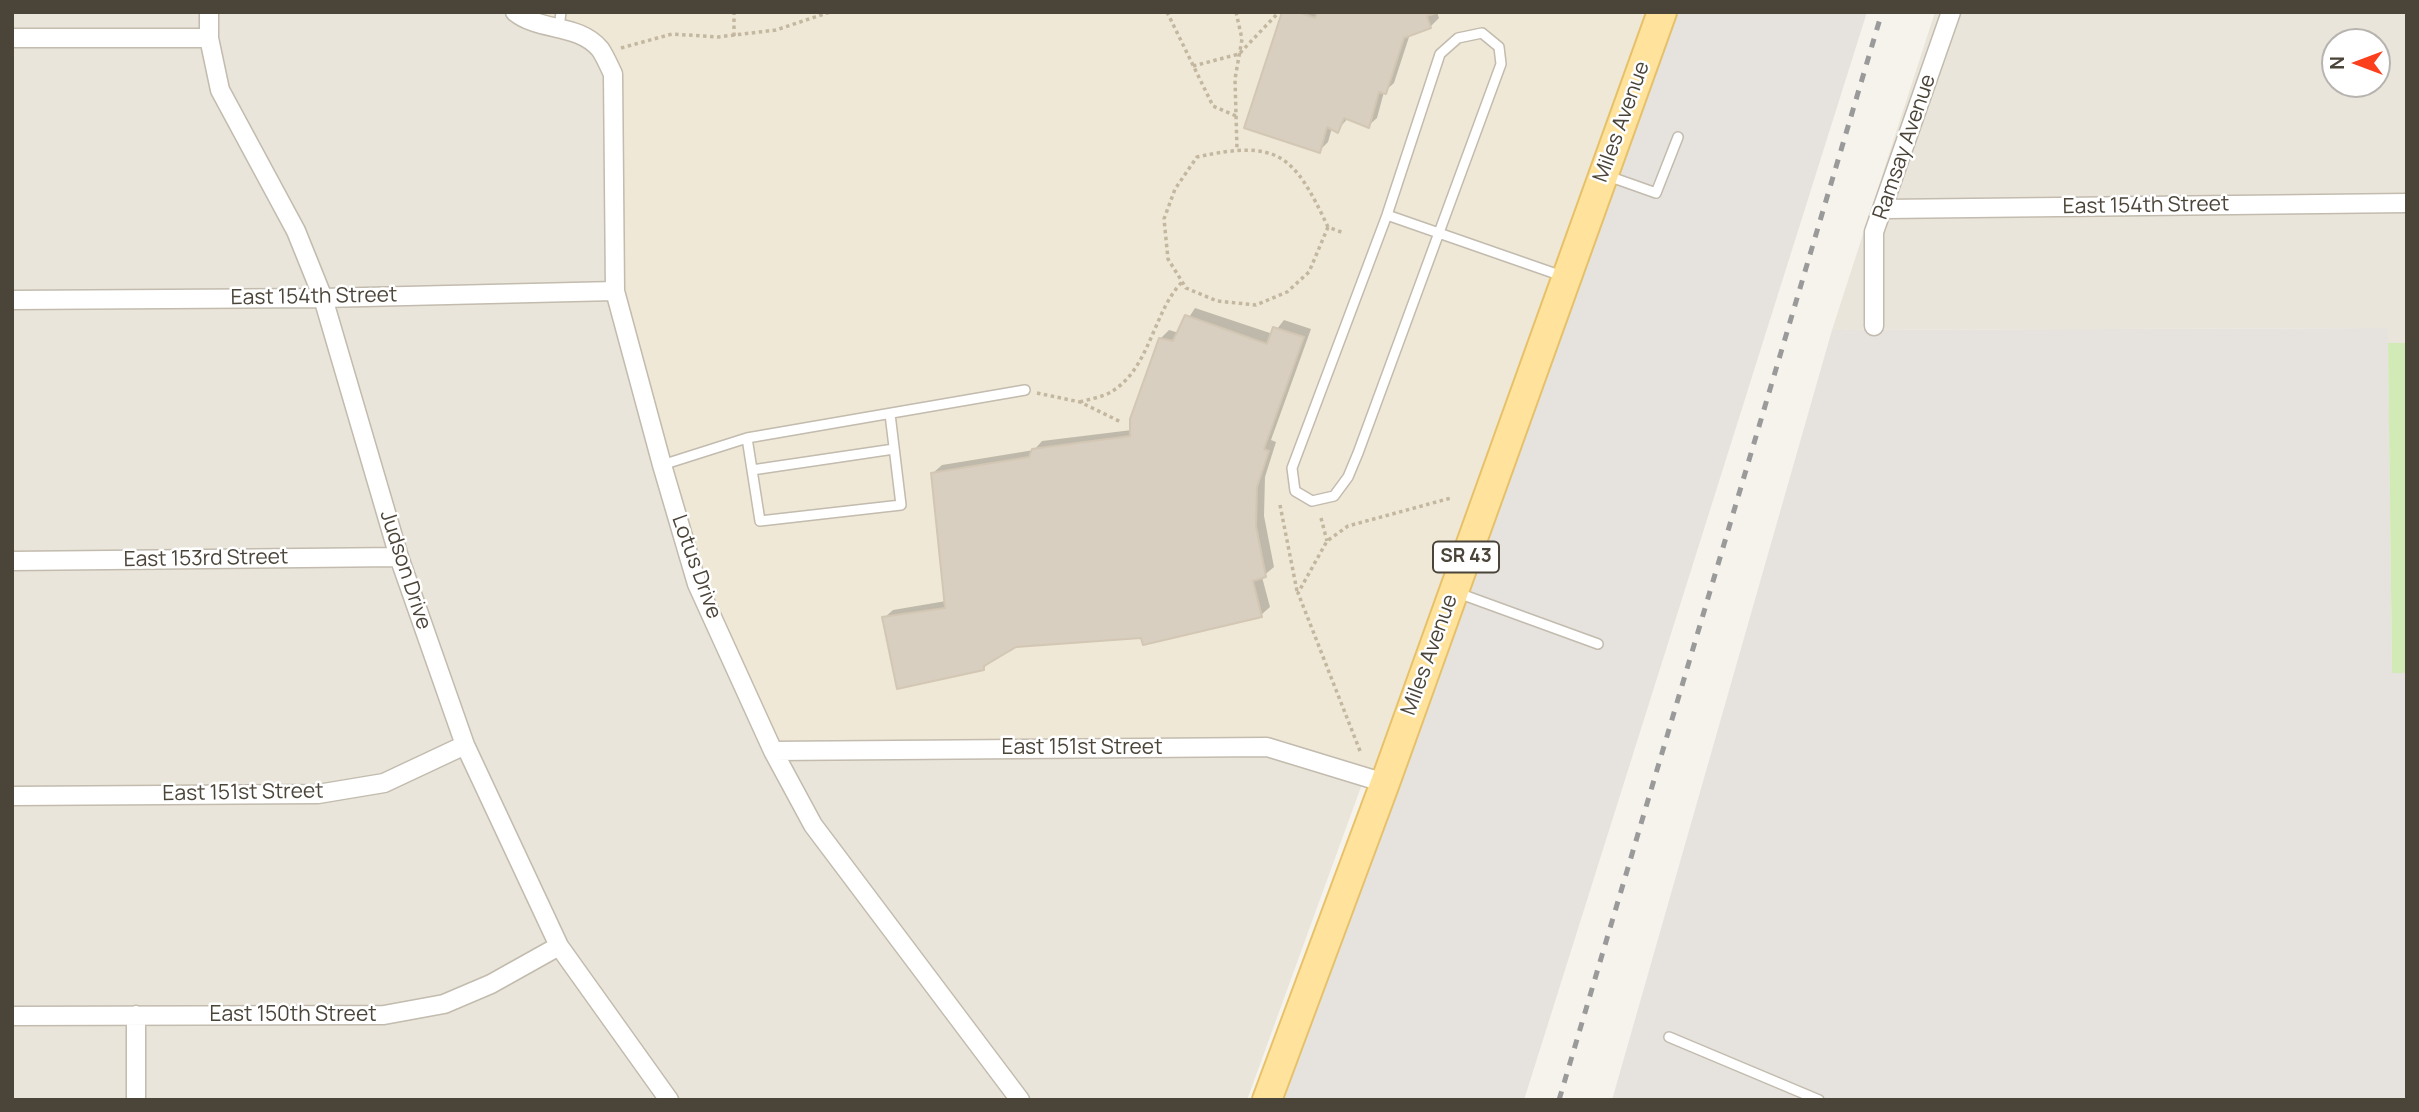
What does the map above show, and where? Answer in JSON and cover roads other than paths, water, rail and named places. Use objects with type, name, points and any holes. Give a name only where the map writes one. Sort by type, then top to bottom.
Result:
[{"type":"main road","name":"Miles Avenue","points":[[1267,1100],[1385,783],[1662,12]]},
{"type":"street","name":"Judson Drive","points":[[209,12],[209,38],[220,90],[296,231],[323,298],[399,558],[465,745],[559,946],[669,1100]]},
{"type":"street","name":"Lotus Drive","points":[[515,12],[524,20],[560,20],[600,49],[613,74],[615,291],[662,465],[698,584],[773,751],[813,825],[1020,1100]]},
{"type":"street","name":"Ramsay Avenue","points":[[1874,326],[1874,232],[1885,209],[1951,12]]},
{"type":"street","points":[[12,38],[209,38]]},
{"type":"street","name":"East 154th Street","points":[[1885,209],[2407,203]]},
{"type":"street","name":"East 154th Street","points":[[12,300],[323,298],[615,291]]},
{"type":"street","name":"East 153rd Street","points":[[12,561],[399,558]]},
{"type":"street","name":"East 151st Street","points":[[12,796],[318,794],[384,783],[465,745]]},
{"type":"street","name":"East 151st Street","points":[[773,751],[1267,747],[1385,783]]},
{"type":"street","name":"East 150th Street","points":[[12,1016],[384,1015],[444,1004],[491,984],[559,946]]},
{"type":"street","points":[[136,1015],[136,1100]]},
{"type":"lane","points":[[1482,33],[1499,47],[1501,64],[1348,477],[1334,496],[1312,501],[1295,491],[1292,468],[1387,215],[1440,54],[1458,38],[1482,33]]},
{"type":"lane","points":[[1604,174],[1656,193],[1678,136]]},
{"type":"lane","points":[[1387,215],[1566,278]]},
{"type":"lane","points":[[662,465],[747,438],[1025,390]]},
{"type":"lane","points":[[747,438],[760,521],[901,506],[890,414]]},
{"type":"lane","points":[[752,470],[894,449]]},
{"type":"lane","points":[[1453,592],[1598,643]]},
{"type":"lane","points":[[1669,1037],[1819,1100]]},
{"type":"railway","points":[[1559,1100],[1882,12]]}]
